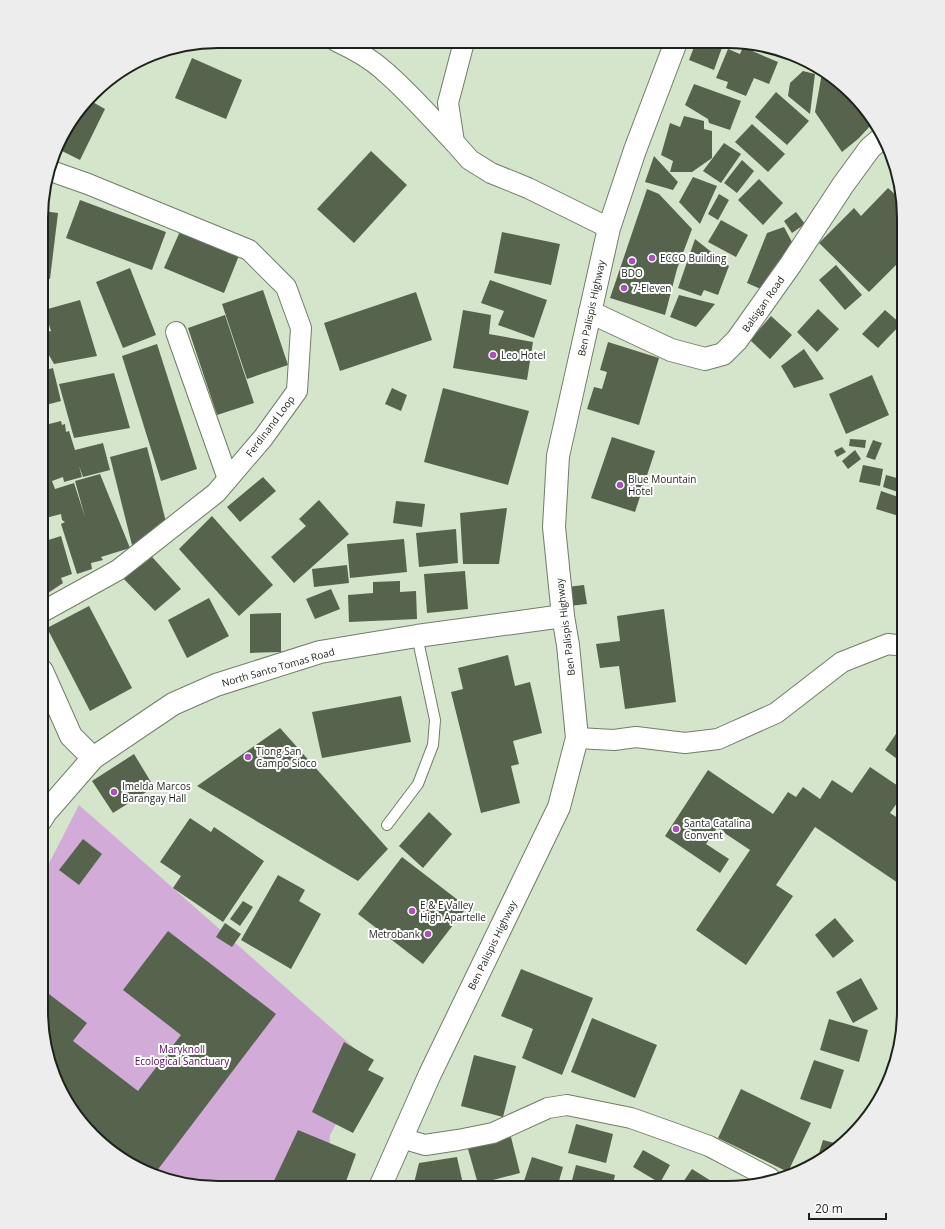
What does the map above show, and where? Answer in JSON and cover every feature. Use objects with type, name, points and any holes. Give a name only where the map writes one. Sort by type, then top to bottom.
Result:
[{"type":"main road","name":"Ben Palispis Highway","points":[[383,1181],[430,1074],[559,808],[577,738],[554,527],[558,456],[609,228],[635,150],[674,48]]},
{"type":"main road","name":"Balsigan Road","points":[[590,312],[671,350],[704,359],[722,354],[737,340],[791,264],[852,173],[870,148],[878,141]]},
{"type":"main road","name":"North Santo Tomas Road","points":[[48,810],[92,758],[173,704],[216,685],[320,652],[417,636],[563,616]]},
{"type":"main road","points":[[48,684],[71,736],[92,758]]},
{"type":"street","points":[[349,48],[382,69],[406,91],[470,160],[491,173],[528,188],[609,228]]},
{"type":"street","points":[[454,142],[448,103],[462,48]]},
{"type":"street","name":"Ferdinand Loop","points":[[48,609],[118,570],[216,494],[263,438],[297,390],[301,328],[286,287],[249,250],[88,184],[54,173]]},
{"type":"street","points":[[176,332],[228,479]]},
{"type":"street","points":[[577,738],[614,740],[636,737],[685,743],[718,739],[776,713],[842,662],[888,644],[897,645]]},
{"type":"street","points":[[401,1138],[425,1145],[458,1140],[493,1133],[542,1110],[567,1105],[631,1118],[676,1134],[709,1146],[767,1176]]},
{"type":"lane","points":[[388,825],[418,784],[433,745],[435,720],[417,636]]},
{"type":"green space","name":"Maryknoll Ecological Sanctuary","points":[[79,805],[370,1062],[330,1135],[327,1181],[207,1181],[185,1178],[163,1172],[133,1158],[114,1146],[90,1123],[77,1106],[61,1076],[49,1033],[48,865]]},
{"type":"building","points":[[694,48],[722,48],[714,70],[689,60]]},
{"type":"building","points":[[742,48],[747,49],[778,62],[769,84],[754,78],[746,96],[726,88],[728,82],[716,78],[728,49],[740,54]]},
{"type":"building","points":[[192,58],[242,80],[226,119],[175,98]]},
{"type":"building","points":[[803,71],[815,74],[810,114],[788,96],[790,83]]},
{"type":"building","points":[[821,77],[831,83],[855,106],[870,126],[858,139],[842,152],[815,112]]},
{"type":"building","points":[[694,84],[741,101],[730,130],[709,123],[708,119],[685,105]]},
{"type":"building","points":[[776,92],[809,121],[787,145],[755,117]]},
{"type":"building","points":[[93,103],[105,109],[80,160],[62,151],[77,123]]},
{"type":"building","points":[[684,116],[704,121],[704,129],[712,131],[712,158],[692,172],[670,172],[673,161],[661,155],[670,123],[680,127]]},
{"type":"building","points":[[752,124],[785,154],[768,172],[735,142]]},
{"type":"building","points":[[724,143],[741,154],[721,183],[703,171]]},
{"type":"building","points":[[371,151],[407,185],[354,243],[317,209]]},
{"type":"building","points":[[654,156],[678,182],[673,190],[645,182]]},
{"type":"building","points":[[742,160],[754,171],[737,193],[724,183]]},
{"type":"building","points":[[693,177],[717,186],[700,224],[679,202]]},
{"type":"building","points":[[759,179],[783,203],[763,225],[738,200]]},
{"type":"building","points":[[888,188],[896,195],[897,264],[869,292],[819,243],[854,208],[861,216]]},
{"type":"building","name":"ECCO Building","points":[[647,189],[659,194],[692,229],[677,269],[665,315],[610,298]]},
{"type":"building","points":[[719,194],[729,200],[718,220],[708,214]]},
{"type":"building","points":[[80,200],[166,232],[152,270],[66,238]]},
{"type":"building","points":[[48,212],[58,213],[50,279],[48,279]]},
{"type":"building","points":[[796,212],[805,224],[792,233],[784,221]]},
{"type":"building","points":[[721,220],[748,235],[736,257],[708,242]]},
{"type":"building","points":[[784,227],[792,242],[763,290],[747,283],[767,233]]},
{"type":"building","points":[[181,229],[240,253],[224,293],[164,268]]},
{"type":"building","points":[[502,232],[560,244],[551,285],[494,273]]},
{"type":"building","points":[[695,239],[729,266],[718,295],[704,290],[701,296],[678,288]]},
{"type":"building","points":[[836,265],[862,295],[845,310],[819,280]]},
{"type":"building","points":[[130,268],[156,335],[123,348],[96,282]]},
{"type":"building","points":[[490,280],[547,300],[534,338],[498,325],[504,311],[481,303]]},
{"type":"building","points":[[263,290],[288,365],[247,379],[222,304]]},
{"type":"building","points":[[416,292],[432,340],[340,371],[324,323]]},
{"type":"building","points":[[679,295],[715,304],[696,327],[670,317]]},
{"type":"building","points":[[80,300],[97,356],[54,364],[48,354],[48,332],[51,331],[48,322],[48,309]]},
{"type":"building","points":[[818,309],[839,329],[817,352],[797,332]]},
{"type":"building","name":"Leo Hotel","points":[[463,310],[491,315],[489,334],[533,342],[527,380],[453,368]]},
{"type":"building","points":[[885,310],[897,320],[897,328],[878,348],[862,334]]},
{"type":"building","points":[[225,315],[254,403],[217,415],[188,328]]},
{"type":"building","points":[[771,316],[792,335],[770,359],[750,340]]},
{"type":"building","points":[[608,342],[659,358],[639,425],[587,409],[594,387],[602,389],[607,372],[600,370]]},
{"type":"building","points":[[157,344],[197,469],[161,481],[122,356]]},
{"type":"building","points":[[804,349],[824,379],[794,388],[781,366]]},
{"type":"building","points":[[53,368],[61,401],[48,404],[48,369]]},
{"type":"building","points":[[114,373],[130,428],[74,438],[59,384]]},
{"type":"building","points":[[872,375],[889,415],[846,434],[829,394]]},
{"type":"building","points":[[392,388],[407,395],[401,411],[385,404]]},
{"type":"building","points":[[443,388],[529,411],[508,485],[424,462]]},
{"type":"building","points":[[61,421],[62,425],[65,424],[66,432],[69,431],[75,450],[103,443],[110,470],[83,477],[79,466],[82,477],[64,482],[63,477],[52,481],[55,489],[74,483],[85,517],[75,481],[100,474],[130,548],[101,557],[103,560],[91,563],[92,569],[77,574],[61,524],[65,522],[62,520],[61,514],[48,517],[49,424]]},
{"type":"building","name":"Blue Mountain Hotel","points":[[612,437],[655,451],[635,512],[591,498]]},
{"type":"building","points":[[850,439],[866,440],[865,448],[849,446]]},
{"type":"building","points":[[873,440],[882,443],[875,460],[866,457]]},
{"type":"building","points":[[147,447],[166,522],[133,549],[110,457]]},
{"type":"building","points":[[842,447],[846,452],[837,457],[834,451]]},
{"type":"building","points":[[855,450],[861,459],[848,469],[842,461]]},
{"type":"building","points":[[863,465],[883,469],[880,486],[859,482]]},
{"type":"building","points":[[886,475],[897,478],[897,492],[883,487]]},
{"type":"building","points":[[263,477],[276,491],[240,522],[227,507]]},
{"type":"building","points":[[881,491],[897,497],[897,515],[876,509]]},
{"type":"building","points":[[319,500],[349,534],[294,583],[271,557],[306,526],[299,519]]},
{"type":"building","points":[[396,501],[425,504],[422,527],[393,523]]},
{"type":"building","points":[[507,508],[499,564],[463,564],[460,513]]},
{"type":"building","points":[[212,516],[273,585],[239,616],[179,549]]},
{"type":"building","points":[[456,529],[458,563],[419,567],[416,533]]},
{"type":"building","points":[[61,536],[72,574],[61,578],[63,583],[48,593],[48,540]]},
{"type":"building","points":[[404,539],[407,572],[350,578],[347,544]]},
{"type":"building","points":[[145,549],[181,589],[155,611],[118,573]]},
{"type":"building","points":[[347,565],[349,583],[314,587],[312,569]]},
{"type":"building","points":[[465,571],[468,609],[427,613],[424,574]]},
{"type":"building","points":[[400,581],[400,592],[416,591],[417,619],[349,622],[348,595],[373,593],[373,582]]},
{"type":"building","points":[[584,585],[587,604],[569,606],[567,587]]},
{"type":"building","points":[[331,589],[340,609],[315,619],[306,599]]},
{"type":"building","points":[[209,598],[229,636],[187,658],[168,620]]},
{"type":"building","points":[[89,606],[132,688],[90,711],[48,627]]},
{"type":"building","points":[[664,609],[676,702],[625,709],[619,666],[600,668],[596,644],[620,641],[617,616]]},
{"type":"building","points":[[281,613],[281,652],[250,653],[250,614]]},
{"type":"building","points":[[508,655],[515,686],[530,682],[542,733],[513,741],[519,764],[511,766],[520,803],[481,813],[451,692],[463,689],[458,668]]},
{"type":"building","points":[[401,696],[411,742],[322,758],[312,712]]},
{"type":"building","points":[[280,728],[388,849],[358,881],[197,786]]},
{"type":"building","points":[[897,732],[897,759],[885,750]]},
{"type":"building","points":[[134,754],[154,787],[113,813],[92,781]]},
{"type":"building","points":[[870,767],[897,785],[897,803],[890,813],[897,818],[897,882],[815,827],[776,885],[793,896],[746,965],[696,930],[750,850],[717,828],[706,844],[729,859],[720,873],[665,836],[708,770],[773,814],[788,792],[796,797],[803,787],[820,799],[832,780],[852,793]]},
{"type":"building","points":[[429,812],[452,834],[423,868],[399,846]]},
{"type":"building","points":[[190,818],[211,832],[214,827],[264,861],[223,922],[173,888],[181,876],[160,862]]},
{"type":"building","points":[[83,839],[102,854],[79,885],[59,870]]},
{"type":"building","name":"E & E Valley High Apartelle","points":[[402,857],[467,907],[423,964],[358,914]]},
{"type":"building","points":[[278,875],[305,890],[299,901],[321,914],[291,969],[241,940]]},
{"type":"building","points":[[243,901],[253,907],[240,926],[230,919]]},
{"type":"building","points":[[835,918],[854,941],[833,958],[815,935]]},
{"type":"building","points":[[225,923],[241,934],[232,947],[216,937]]},
{"type":"building","name":"Maryknoll Ecological Sanctuary","points":[[168,931],[276,1014],[158,1170],[133,1158],[114,1146],[83,1115],[61,1076],[51,1044],[48,1022],[48,993],[87,1023],[73,1041],[138,1091],[181,1035],[123,990]]},
{"type":"building","points":[[521,969],[593,998],[562,1075],[522,1058],[533,1029],[501,1016]]},
{"type":"building","points":[[861,978],[878,1009],[853,1023],[836,992]]},
{"type":"building","points":[[592,1018],[657,1045],[635,1098],[571,1072]]},
{"type":"building","points":[[829,1019],[868,1030],[859,1062],[820,1050]]},
{"type":"building","points":[[344,1042],[374,1060],[368,1070],[384,1078],[353,1133],[312,1112]]},
{"type":"building","points":[[474,1055],[516,1066],[503,1117],[461,1106]]},
{"type":"building","points":[[814,1060],[844,1070],[831,1109],[800,1099]]},
{"type":"building","points":[[741,1089],[811,1123],[789,1169],[785,1171],[718,1138]]},
{"type":"building","points":[[576,1124],[613,1134],[606,1163],[568,1153]]},
{"type":"building","points":[[298,1130],[356,1154],[346,1181],[274,1181]]},
{"type":"building","points":[[511,1137],[520,1173],[489,1181],[477,1181],[468,1149]]},
{"type":"building","points":[[823,1140],[834,1143],[831,1146],[819,1154]]},
{"type":"building","points":[[643,1150],[670,1165],[661,1181],[657,1181],[633,1167]]},
{"type":"building","points":[[457,1157],[462,1181],[414,1181],[419,1163]]},
{"type":"building","points":[[532,1157],[563,1167],[559,1181],[524,1181]]},
{"type":"building","points":[[576,1165],[615,1175],[614,1181],[572,1181]]},
{"type":"building","points":[[692,1169],[711,1181],[684,1181]]},
{"type":"place","name":"ECCO Building","points":[[652,258]]},
{"type":"place","name":"BDO","points":[[632,261]]},
{"type":"place","name":"7-Eleven","points":[[624,288]]},
{"type":"place","name":"Leo Hotel","points":[[493,355]]},
{"type":"place","name":"Blue Mountain Hotel","points":[[620,485]]},
{"type":"place","name":"Tiong San Campo Sioco","points":[[248,757]]},
{"type":"place","name":"Imelda Marcos Barangay Hall","points":[[114,792]]},
{"type":"place","name":"Santa Catalina Convent","points":[[676,829]]},
{"type":"place","name":"E & E Valley High Apartelle","points":[[412,911]]},
{"type":"place","name":"Metrobank","points":[[428,934]]}]
